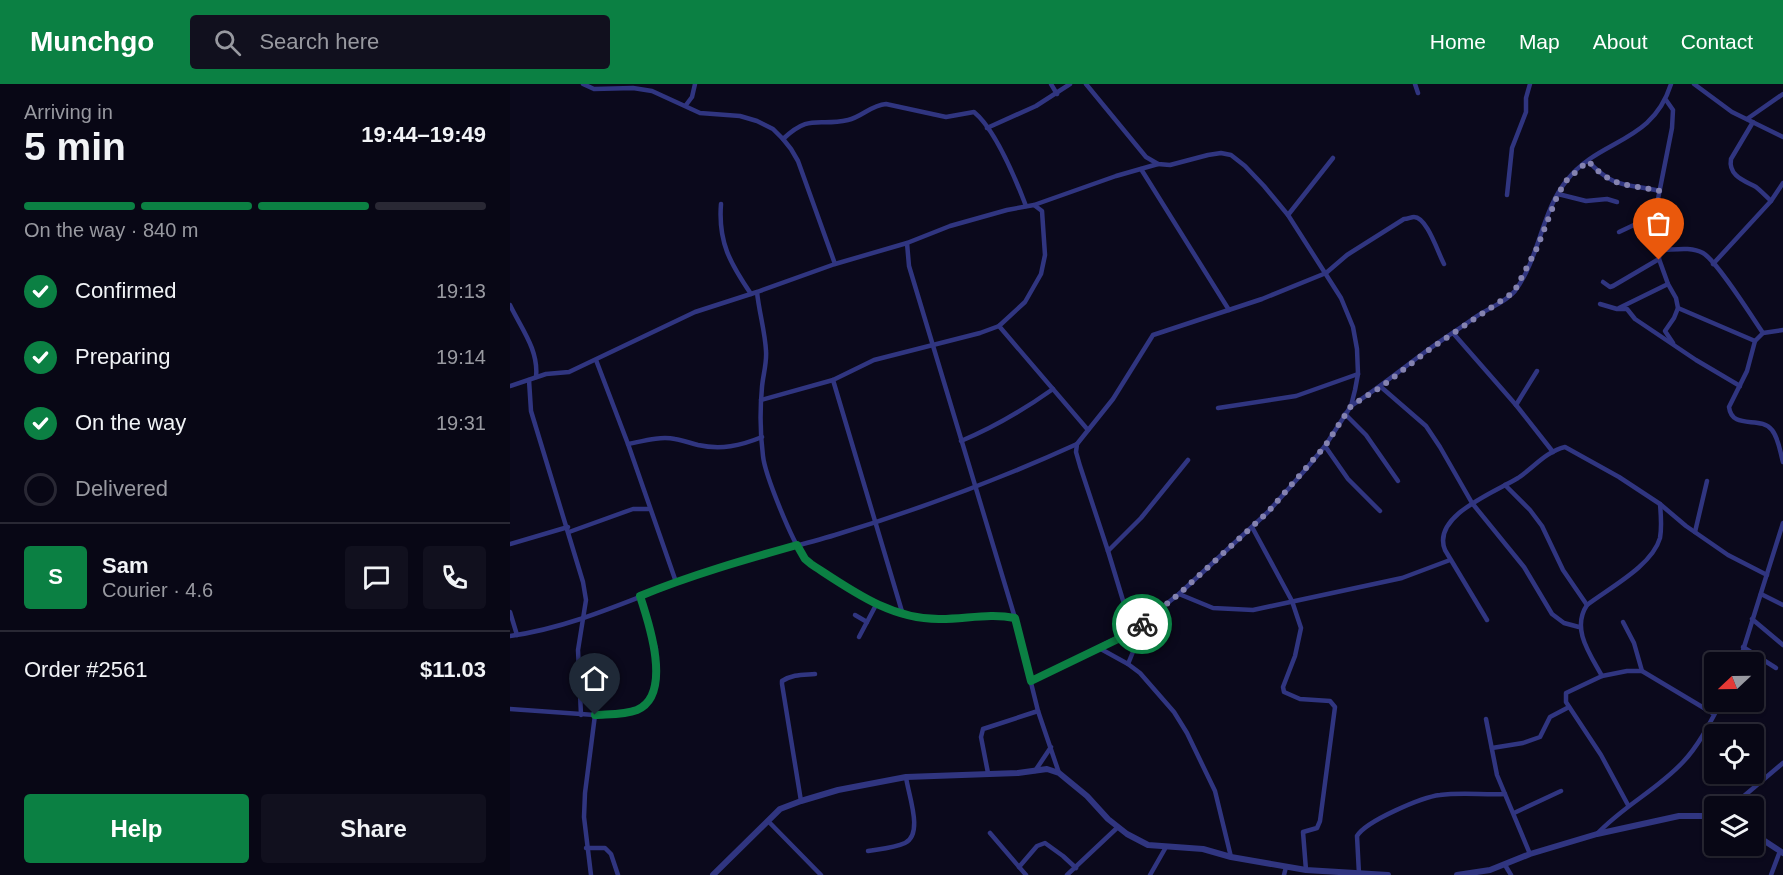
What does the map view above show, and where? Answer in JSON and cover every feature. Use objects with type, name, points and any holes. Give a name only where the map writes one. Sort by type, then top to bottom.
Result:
[{"type":"street","points":[[584,84],[594,88],[633,88],[652,91],[700,113],[740,116],[757,120],[773,129],[792,148],[798,161],[835,264]]},
{"type":"street","points":[[686,105],[692,97],[695,84]]},
{"type":"street","points":[[1051,84],[1057,94]]},
{"type":"street","points":[[987,128],[1036,106],[1070,84]]},
{"type":"street","points":[[1086,84],[1146,157],[1158,164]]},
{"type":"street","points":[[1415,84],[1418,93]]},
{"type":"street","points":[[1507,195],[1512,148],[1526,112],[1526,98],[1530,84]]},
{"type":"street","points":[[1351,406],[1514,292],[1537,248],[1558,194],[1567,180],[1588,161],[1644,126],[1657,114],[1666,100],[1671,84]]},
{"type":"street","points":[[1694,84],[1722,106],[1783,137]]},
{"type":"street","points":[[1747,119],[1783,94]]},
{"type":"street","points":[[1666,100],[1673,114],[1654,219],[1659,235],[1659,260],[1676,298],[1678,308],[1665,331],[1673,343]]},
{"type":"street","points":[[783,139],[794,129],[806,123],[849,120],[873,107],[886,104],[946,117],[974,112],[987,128],[1005,158],[1026,206]]},
{"type":"street","points":[[1753,122],[1731,159],[1731,168],[1740,180],[1757,188],[1771,201]]},
{"type":"street","points":[[510,386],[536,377],[569,372],[695,312],[835,264],[907,243],[950,226],[1034,205],[1158,164],[1170,165],[1221,153],[1232,155],[1245,166],[1288,215],[1341,298],[1353,327],[1358,349],[1358,374],[1351,406],[1325,446],[1268,512],[1179,594],[1133,630],[1031,681]]},
{"type":"street","points":[[1288,215],[1333,158]]},
{"type":"street","points":[[1588,161],[1605,178],[1614,183],[1660,191]]},
{"type":"street","points":[[1140,169],[1228,310]]},
{"type":"street","points":[[1713,264],[1771,201],[1783,183]]},
{"type":"street","points":[[1558,194],[1586,201],[1607,199],[1617,202]]},
{"type":"street","points":[[721,204],[720,220],[724,247],[734,269],[751,294]]},
{"type":"street","points":[[761,400],[833,380],[874,360],[999,326],[1025,302],[1034,290],[1041,274],[1045,255],[1044,219],[1042,211],[1034,205]]},
{"type":"street","points":[[510,636],[584,617],[676,582],[939,501],[1077,444],[1123,385],[1152,335],[1262,300],[1326,273],[1347,255],[1404,219],[1414,217],[1421,220],[1430,232],[1444,264]]},
{"type":"street","points":[[1619,232],[1654,219]]},
{"type":"street","points":[[907,243],[909,266],[1015,618],[1038,711],[1059,773]]},
{"type":"street","points":[[1660,250],[1694,250],[1704,253],[1763,333]]},
{"type":"street","points":[[1603,282],[1610,287],[1613,286],[1659,260]]},
{"type":"street","points":[[1617,309],[1668,284]]},
{"type":"street","points":[[758,292],[766,352],[761,400],[766,470],[805,559],[876,605],[903,615],[940,619],[989,616],[1015,618]]},
{"type":"street","points":[[510,304],[533,349],[537,369],[536,377]]},
{"type":"street","points":[[1600,304],[1617,309],[1628,309],[1635,319],[1740,386]]},
{"type":"street","points":[[1678,308],[1755,341]]},
{"type":"street","points":[[999,326],[1088,430]]},
{"type":"street","points":[[1783,330],[1763,333],[1755,341],[1747,371],[1731,403],[1730,412],[1738,420],[1767,425],[1773,430],[1783,462]]},
{"type":"street","points":[[1453,333],[1516,405],[1553,452]]},
{"type":"street","points":[[596,360],[676,582]]},
{"type":"street","points":[[1516,405],[1537,371]]},
{"type":"street","points":[[1218,408],[1296,396],[1358,374]]},
{"type":"street","points":[[529,380],[531,411],[584,582],[586,600],[578,650],[581,715]]},
{"type":"street","points":[[833,380],[903,615]]},
{"type":"street","points":[[1381,387],[1425,426],[1440,447],[1472,503],[1524,567],[1552,614],[1564,623],[1579,627]]},
{"type":"street","points":[[961,441],[1018,414],[1053,389]]},
{"type":"street","points":[[1346,414],[1366,435],[1398,481]]},
{"type":"street","points":[[628,444],[663,438],[706,446],[726,447],[737,446],[762,437]]},
{"type":"street","points":[[1077,444],[1076,452],[1080,466],[1133,630],[1135,647],[1128,664]]},
{"type":"street","points":[[1325,446],[1348,479],[1380,511]]},
{"type":"street","points":[[1487,620],[1450,560],[1443,545],[1442,535],[1457,515],[1472,503],[1533,468],[1553,452],[1565,447],[1619,477],[1660,504],[1728,555],[1767,575]]},
{"type":"street","points":[[1108,551],[1141,518],[1188,460]]},
{"type":"street","points":[[1695,532],[1707,481]]},
{"type":"street","points":[[1505,485],[1530,510],[1542,526],[1563,570],[1587,605]]},
{"type":"street","points":[[1602,676],[1579,627],[1582,612],[1587,605],[1636,569],[1654,552],[1660,537],[1660,504]]},
{"type":"street","points":[[510,544],[633,509],[650,509]]},
{"type":"street","points":[[1742,652],[1783,523]]},
{"type":"street","points":[[1252,527],[1292,601],[1300,628],[1300,640],[1283,687],[1284,692],[1300,699],[1330,702],[1335,707],[1320,821],[1317,828],[1303,832],[1306,870]]},
{"type":"street","points":[[1776,546],[1783,548]]},
{"type":"street","points":[[1179,594],[1198,603],[1227,610],[1252,610],[1402,578],[1450,560]]},
{"type":"street","points":[[1761,594],[1783,606]]},
{"type":"street","points":[[510,709],[595,715],[636,710],[652,697],[656,650],[640,596]]},
{"type":"street","points":[[859,637],[876,605]]},
{"type":"street","points":[[510,612],[517,635]]},
{"type":"street","points":[[855,615],[867,622]]},
{"type":"street","points":[[1752,618],[1783,645]]},
{"type":"street","points":[[1623,622],[1634,643],[1642,671]]},
{"type":"street","points":[[1743,647],[1776,668]]},
{"type":"street","points":[[1098,648],[1140,673],[1174,712],[1187,733],[1215,791],[1231,857]]},
{"type":"street","points":[[1597,834],[1628,805],[1647,793],[1683,762],[1697,744],[1714,714],[1642,671],[1627,670],[1602,676],[1566,693],[1564,699],[1601,755],[1628,805]]},
{"type":"street","points":[[801,801],[782,681],[797,674],[815,674]]},
{"type":"street","points":[[1492,748],[1523,743],[1540,736],[1550,717],[1569,707]]},
{"type":"street","points":[[988,773],[981,737],[983,729],[1038,711]]},
{"type":"street","points":[[591,875],[584,817],[595,715]]},
{"type":"street","points":[[1486,718],[1497,775],[1530,854]]},
{"type":"street","points":[[1035,771],[1051,747]]},
{"type":"street","points":[[1744,796],[1783,763]]},
{"type":"street","points":[[712,875],[785,806],[838,790],[906,777],[1047,769],[1059,773],[1118,826],[1148,845],[1203,849],[1231,857],[1328,874],[1387,875]]},
{"type":"street","points":[[868,851],[896,846],[912,839],[915,821],[906,777]]},
{"type":"street","points":[[1514,813],[1561,791]]},
{"type":"street","points":[[1359,874],[1357,836],[1380,818],[1437,795],[1505,794]]},
{"type":"street","points":[[1457,875],[1490,870],[1530,854],[1597,834],[1679,816],[1704,816]]},
{"type":"street","points":[[768,820],[820,875]]},
{"type":"street","points":[[1067,875],[1118,826]]},
{"type":"street","points":[[990,833],[1026,875]]},
{"type":"street","points":[[1764,840],[1782,852],[1771,875]]},
{"type":"street","points":[[1019,867],[1037,846],[1045,843],[1076,868]]},
{"type":"street","points":[[1150,875],[1166,847]]},
{"type":"street","points":[[586,848],[605,848],[611,854],[618,875]]},
{"type":"street","points":[[1505,864],[1511,875]]},
{"type":"street","points":[[1284,875],[1286,867]]},
{"type":"way so far","points":[[1142,624],[1168,604],[1268,512],[1325,446],[1351,406],[1514,292],[1527,271],[1558,194],[1567,180],[1588,161],[1605,178],[1614,183],[1660,191],[1654,219],[1660,243],[1659,260]]},
{"type":"route","points":[[595,715],[636,710],[652,697],[656,650],[640,596],[733,563],[797,545],[805,559],[811,564],[876,605],[903,615],[940,619],[989,616],[1015,618],[1031,681],[1116,640],[1142,624]]}]
